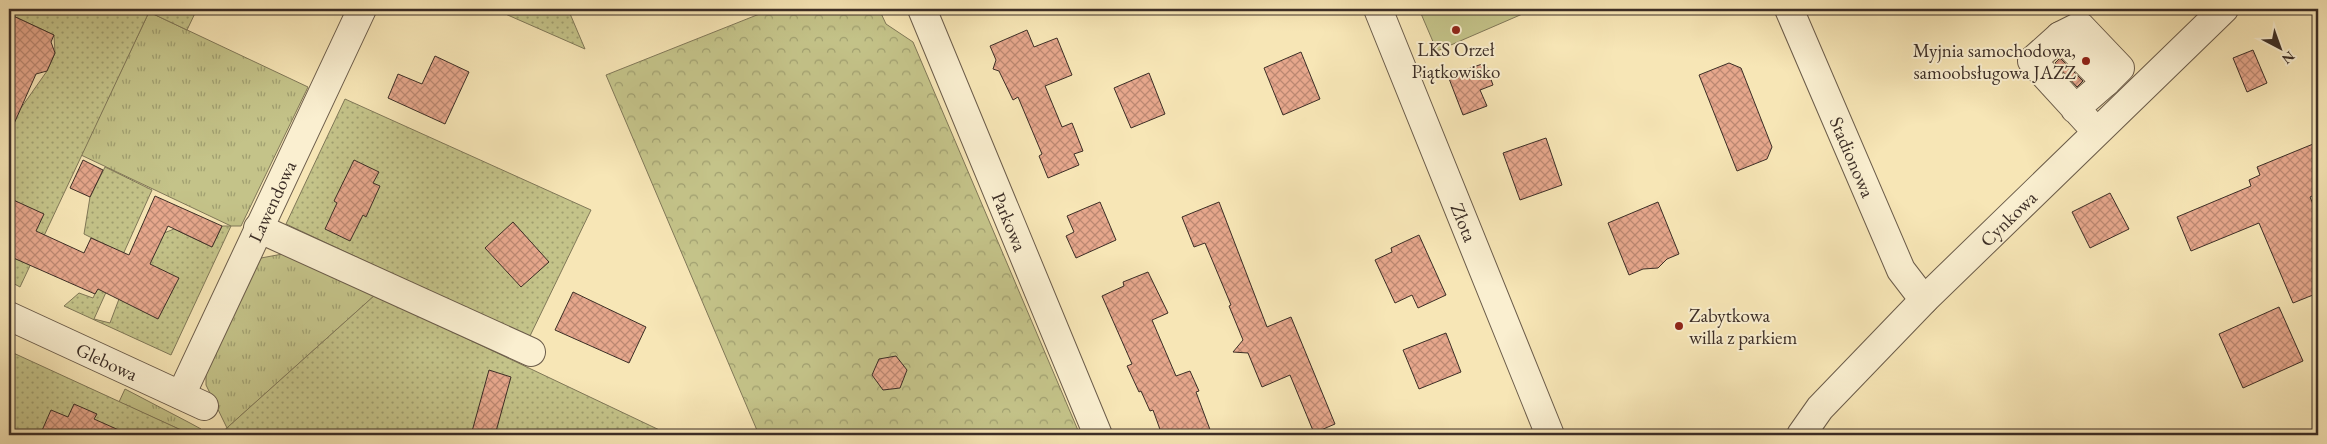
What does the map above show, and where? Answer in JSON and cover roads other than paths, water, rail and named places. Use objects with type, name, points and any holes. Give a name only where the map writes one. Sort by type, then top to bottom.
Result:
[{"type":"street","name":"Lawendowa","points":[[193,401],[258,228],[362,9]]},
{"type":"street","name":"Parkowa","points":[[922,9],[1098,435]]},
{"type":"street","name":"Złota","points":[[1378,9],[1550,435]]},
{"type":"street","name":"Stadionowa","points":[[1789,9],[1901,270],[1924,300]]},
{"type":"street","name":"Cynkowa","points":[[1801,435],[1820,408],[1924,300],[2096,131],[2224,9]]},
{"type":"street","points":[[2075,109],[2106,82],[2060,36],[2032,61],[2075,109],[2096,131]]},
{"type":"street","points":[[258,228],[531,352]]},
{"type":"street","name":"Glebowa","points":[[9,316],[193,401]]},
{"type":"place","name":"LKS Orzeł Piątkowisko","points":[[1456,30]]},
{"type":"place","name":"Myjnia samochodowa, samoobsługowa JAZZ","points":[[2086,61]]},
{"type":"place","name":"Zabytkowa willa z parkiem","points":[[1679,326]]}]
